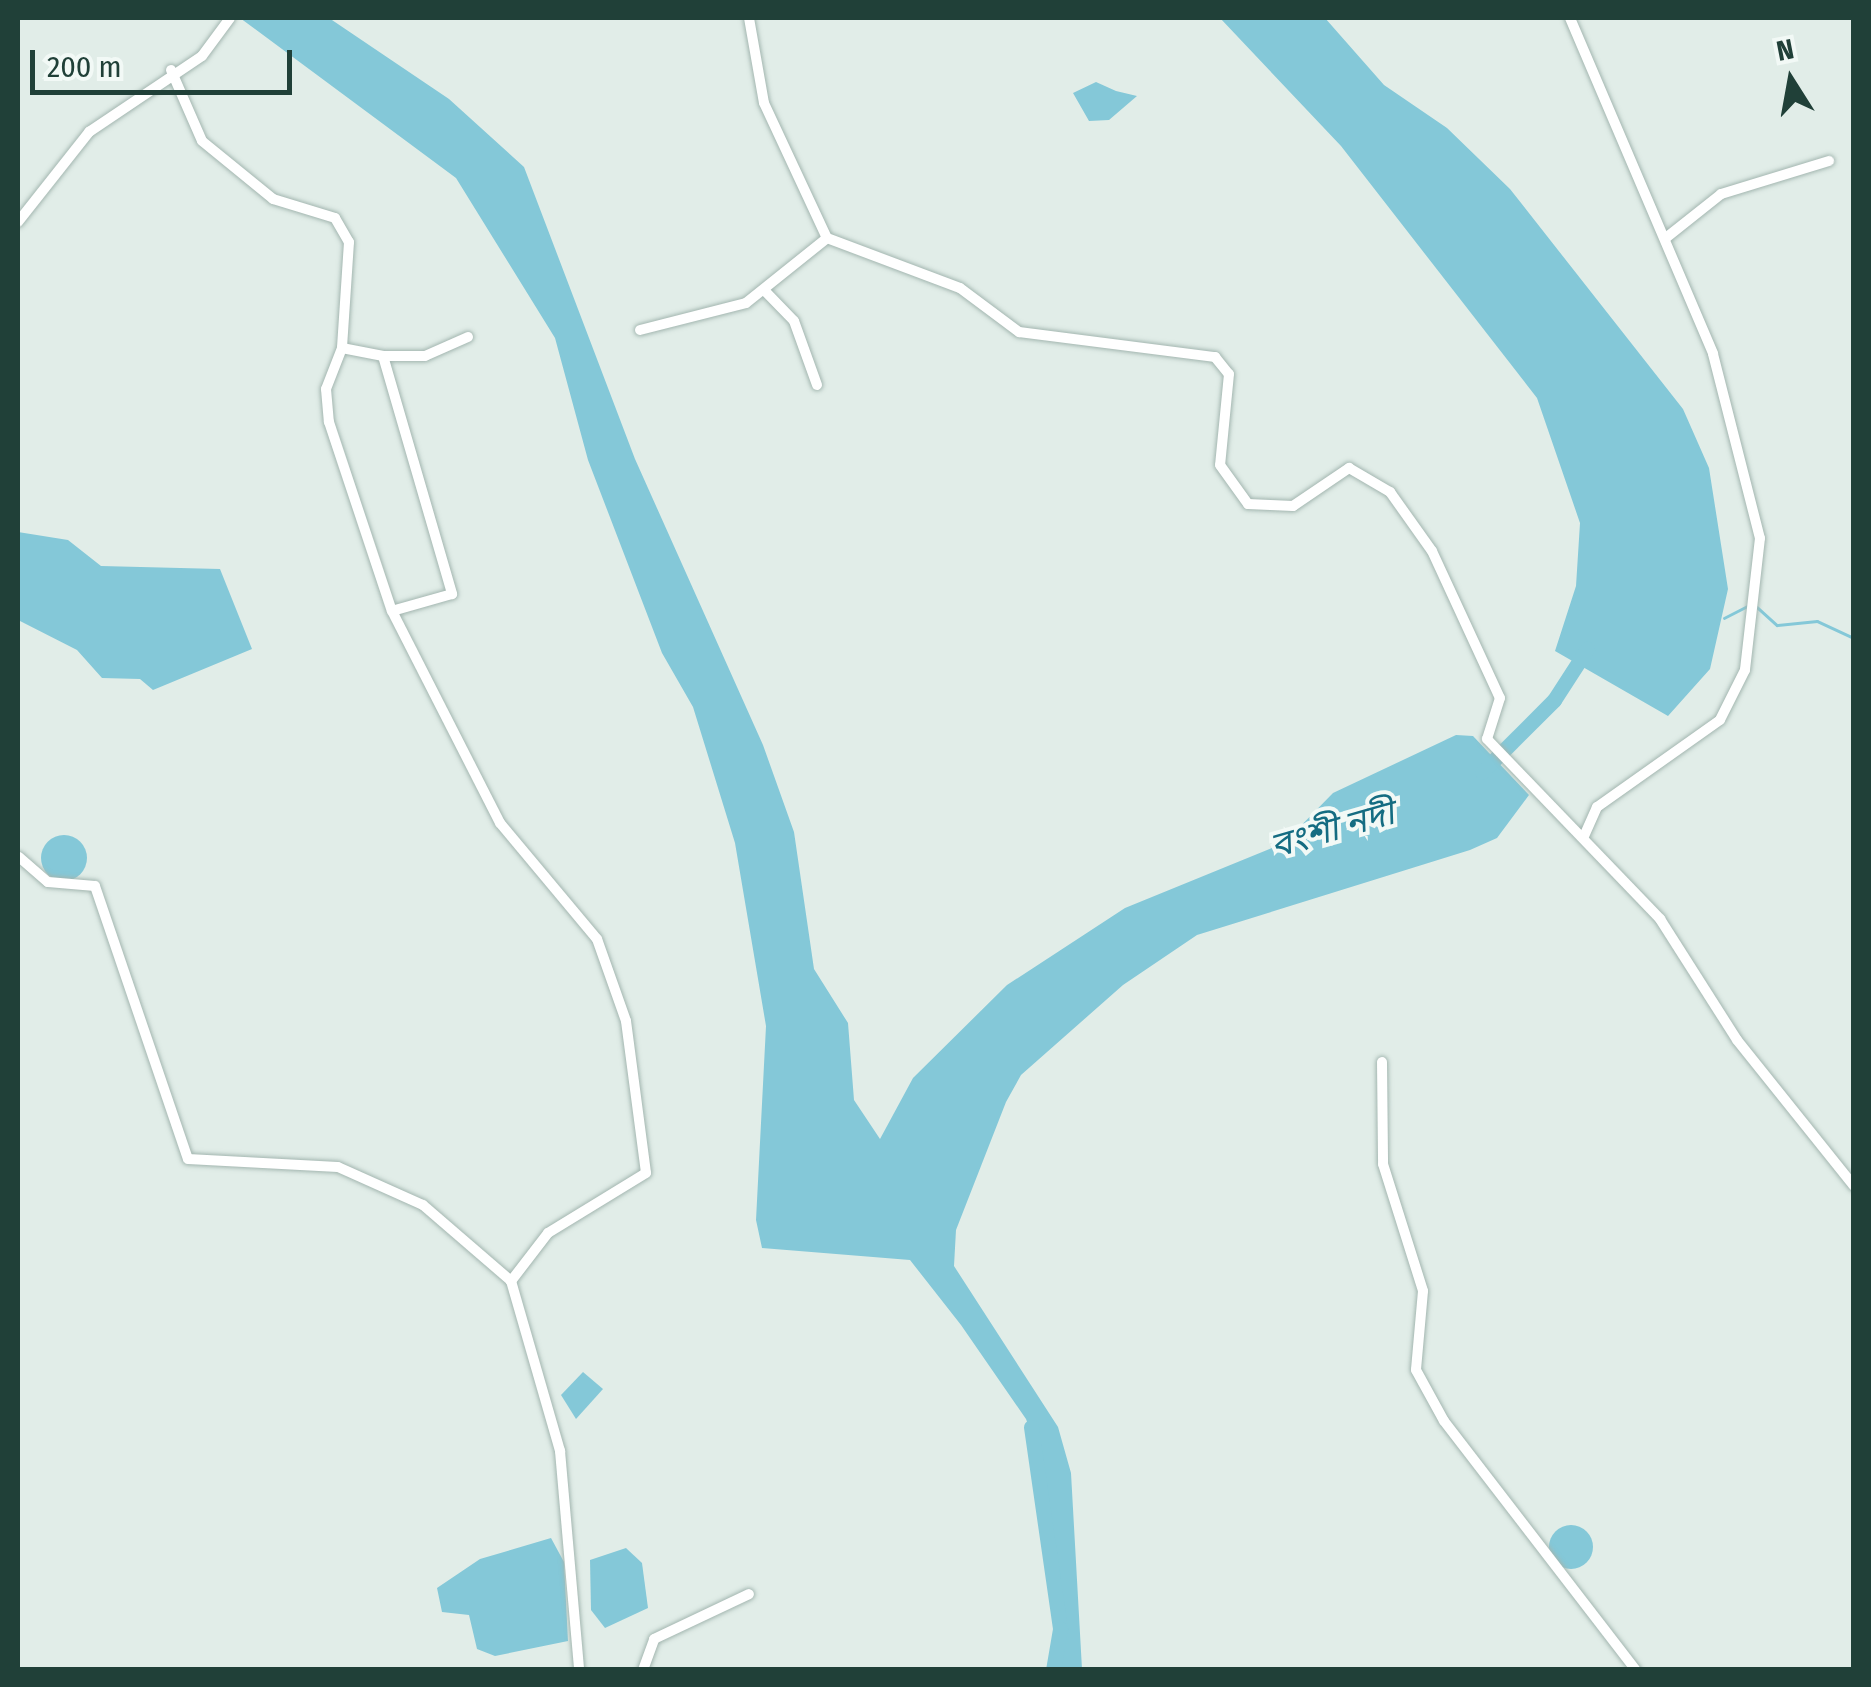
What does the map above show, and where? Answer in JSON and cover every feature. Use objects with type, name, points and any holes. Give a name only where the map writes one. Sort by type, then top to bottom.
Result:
[{"type":"street","points":[[18,222],[89,132],[171,70],[212,48],[230,18]]},
{"type":"street","points":[[749,18],[764,102],[828,238],[960,288],[1019,332],[1215,357],[1229,374],[1220,464],[1248,504],[1293,506],[1348,468],[1368,474],[1413,516],[1503,706],[1485,733],[1500,756],[1584,836],[1686,952],[1737,1040],[1854,1186]]},
{"type":"street","points":[[1570,18],[1668,236],[1723,384],[1755,505],[1754,605],[1749,636],[1720,720],[1597,807],[1584,836]]},
{"type":"street","points":[[171,70],[202,142],[273,199],[328,212],[348,238],[342,348],[326,389],[329,422],[392,611],[500,822],[597,940],[626,1021],[646,1174],[548,1234],[511,1281]]},
{"type":"street","points":[[1668,236],[1721,194],[1829,160]]},
{"type":"street","points":[[640,330],[746,304],[828,238]]},
{"type":"street","points":[[764,290],[794,321],[817,385]]},
{"type":"street","points":[[342,348],[383,356],[425,356],[468,337]]},
{"type":"street","points":[[383,356],[452,594],[392,611]]},
{"type":"street","points":[[19,856],[48,882],[94,886],[188,1159],[338,1167],[423,1206],[511,1281],[560,1451],[579,1670]]},
{"type":"street","points":[[1382,1062],[1383,1164],[1423,1291],[1416,1370],[1444,1421],[1636,1670]]},
{"type":"street","points":[[643,1670],[654,1639],[669,1628],[749,1594]]},
{"type":"water","points":[[240,18],[329,18],[449,99],[524,167],[635,459],[763,745],[794,832],[814,969],[848,1023],[854,1100],[880,1139],[913,1078],[1007,985],[1125,908],[1284,843],[1333,793],[1456,735],[1473,736],[1529,795],[1497,838],[1470,850],[1197,935],[1123,985],[1021,1075],[1006,1102],[956,1230],[954,1266],[1058,1427],[1071,1473],[1082,1669],[1057,1669],[1062,1620],[1044,1468],[1026,1419],[961,1325],[910,1260],[762,1248],[756,1220],[766,1026],[735,843],[693,707],[662,653],[588,460],[555,338],[456,178]]},
{"type":"water","points":[[1220,18],[1325,18],[1384,85],[1447,128],[1510,189],[1683,409],[1709,468],[1728,589],[1710,669],[1668,716],[1555,651],[1576,586],[1580,523],[1537,398],[1341,146]]},
{"type":"water","points":[[1096,82],[1137,96],[1109,120],[1089,121],[1073,93]]},
{"type":"water","points":[[18,532],[68,540],[101,566],[220,569],[252,649],[153,690],[140,679],[102,678],[77,650],[20,621]]},
{"type":"water","points":[[64,835],[80,842],[87,858],[80,874],[64,881],[48,874],[41,858],[48,842]]},
{"type":"water","points":[[583,1372],[603,1389],[576,1419],[561,1395]]},
{"type":"water","points":[[1571,1525],[1586,1532],[1593,1547],[1586,1562],[1571,1569],[1556,1562],[1549,1547],[1556,1532]]},
{"type":"water","points":[[551,1538],[564,1562],[568,1641],[495,1656],[477,1649],[469,1615],[442,1612],[437,1588],[480,1559]]},
{"type":"water","points":[[626,1548],[642,1563],[648,1608],[605,1628],[591,1610],[590,1560]]},
{"type":"waterway","points":[[1724,618],[1749,605]]},
{"type":"waterway","points":[[1757,607],[1777,625],[1817,621],[1854,638]]},
{"type":"waterway","name":"বংশী নদী","points":[[1482,772],[1554,700],[1587,649]]},
{"type":"waterway","name":"বংশী নদী","points":[[1031,1427],[1060,1629],[1053,1670]]}]
